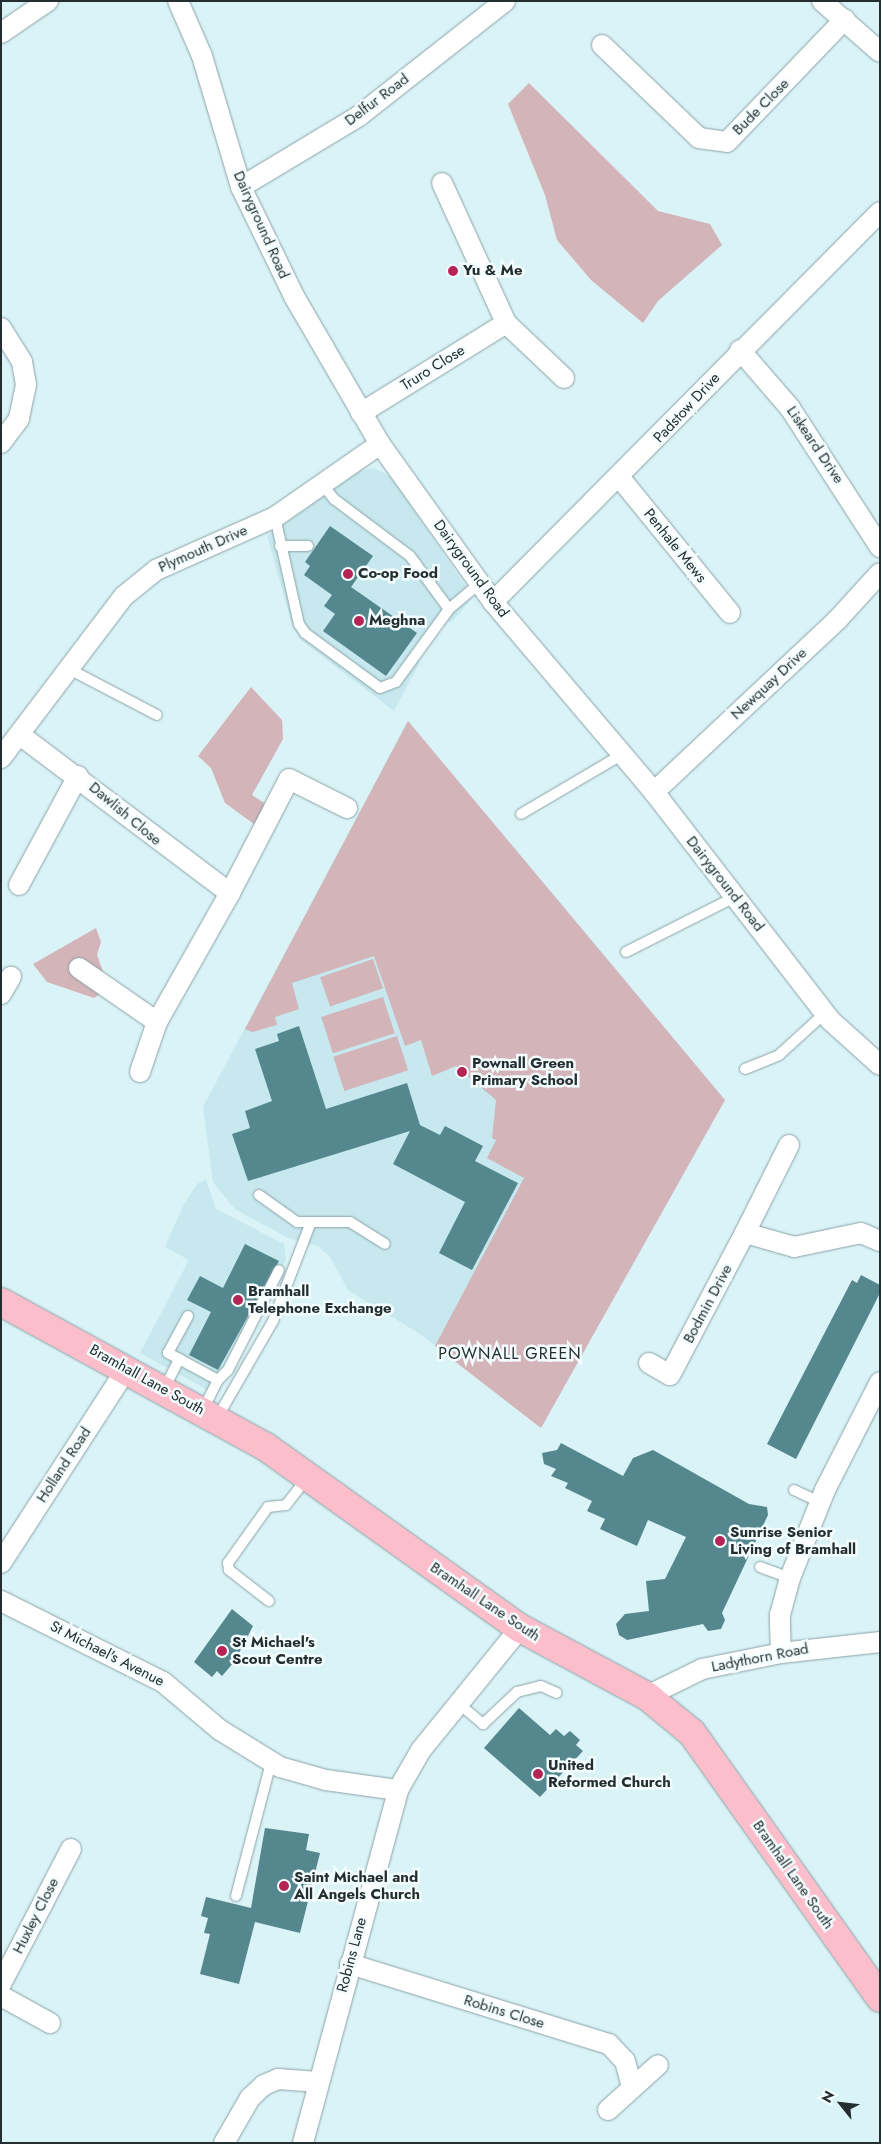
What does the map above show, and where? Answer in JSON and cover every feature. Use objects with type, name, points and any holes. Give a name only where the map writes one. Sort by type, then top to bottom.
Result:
[{"type":"main road","name":"Bramhall Lane South","points":[[1,1302],[127,1368],[209,1415],[308,1477],[520,1628],[647,1696],[692,1733],[880,1998]]},
{"type":"street","points":[[1,34],[48,1]]},
{"type":"street","name":"Dairyground Road","points":[[178,1],[202,56],[241,187],[295,298],[380,444],[478,584],[654,792],[825,1013],[880,1066]]},
{"type":"street","name":"Delfur Road","points":[[241,187],[359,116],[505,1]]},
{"type":"street","points":[[822,1],[845,19],[880,52]]},
{"type":"street","name":"Bude Close","points":[[602,45],[699,138],[727,142],[845,19]]},
{"type":"street","points":[[442,183],[506,324],[564,378]]},
{"type":"street","name":"Padstow Drive","points":[[493,602],[620,478],[740,350],[880,212]]},
{"type":"street","name":"Truro Close","points":[[361,413],[506,324]]},
{"type":"street","points":[[1,328],[22,362],[26,385],[19,418],[1,443]]},
{"type":"street","name":"Liskeard Drive","points":[[740,350],[790,408],[880,547]]},
{"type":"street","name":"Plymouth Drive","points":[[1,758],[124,596],[156,570],[275,517],[380,444]]},
{"type":"street","name":"Penhale Mews","points":[[620,478],[730,614]]},
{"type":"street","name":"Newquay Drive","points":[[654,792],[838,619],[880,573]]},
{"type":"street","name":"Dawlish Close","points":[[20,735],[78,776],[184,863],[230,893]]},
{"type":"street","points":[[19,885],[78,776]]},
{"type":"street","points":[[140,1072],[157,1022],[230,893],[289,779],[347,808]]},
{"type":"street","points":[[79,968],[157,1022]]},
{"type":"street","name":"Bodmin Drive","points":[[649,1364],[670,1375],[745,1234],[789,1145]]},
{"type":"street","points":[[745,1234],[794,1247],[861,1233],[880,1241]]},
{"type":"street","name":"Holland Road","points":[[1,1563],[127,1368]]},
{"type":"street","points":[[781,1653],[780,1615],[790,1578],[820,1502],[880,1382]]},
{"type":"street","name":"St Michael's Avenue","points":[[1,1601],[164,1682],[220,1730],[272,1763],[326,1780],[398,1790]]},
{"type":"street","name":"Robins Lane","points":[[303,2143],[398,1790],[421,1750],[520,1628]]},
{"type":"street","name":"Ladythorn Road","points":[[647,1696],[702,1669],[781,1653],[880,1642]]},
{"type":"street","name":"Huxley Close","points":[[1,1984],[71,1849]]},
{"type":"street","name":"Robins Close","points":[[350,1964],[608,2044],[625,2061],[632,2088]]},
{"type":"street","points":[[1,1996],[50,2023]]},
{"type":"street","points":[[608,2110],[658,2066]]},
{"type":"street","points":[[224,2143],[250,2098],[264,2085],[278,2079],[318,2082]]},
{"type":"lane","points":[[323,485],[334,499],[410,556],[448,609]]},
{"type":"lane","points":[[275,517],[280,546],[305,633],[380,688],[396,682],[448,609],[478,584]]},
{"type":"lane","points":[[280,546],[308,546]]},
{"type":"lane","points":[[70,669],[157,715]]},
{"type":"lane","points":[[522,814],[623,754]]},
{"type":"lane","points":[[626,952],[735,897]]},
{"type":"lane","points":[[745,1069],[779,1055],[825,1013]]},
{"type":"lane","points":[[259,1195],[297,1222],[336,1219],[350,1222],[385,1244]]},
{"type":"lane","points":[[209,1415],[273,1321],[311,1222]]},
{"type":"lane","points":[[209,1415],[218,1380],[228,1370],[280,1270]]},
{"type":"lane","points":[[188,1316],[168,1353],[218,1380]]},
{"type":"lane","points":[[164,1389],[179,1359]]},
{"type":"lane","points":[[269,1601],[229,1570],[228,1562],[268,1507],[286,1506],[308,1477]]},
{"type":"lane","points":[[794,1490],[820,1502]]},
{"type":"lane","points":[[760,1567],[790,1578]]},
{"type":"lane","points":[[458,1704],[483,1724],[517,1692],[541,1686],[557,1693]]},
{"type":"lane","points":[[236,1896],[272,1763]]},
{"type":"shaded area","points":[[529,83],[658,211],[710,224],[722,245],[658,301],[643,323],[591,280],[557,240],[545,195],[508,104]]},
{"type":"shaded area","points":[[374,468],[391,477],[473,597],[451,623],[447,621],[417,660],[420,662],[394,711],[301,640],[293,628],[267,536],[359,471]]},
{"type":"shaded area","points":[[251,687],[282,720],[283,739],[252,795],[273,809],[262,830],[225,803],[211,768],[198,756]]},
{"type":"shaded area","name":"Pownall Green Primary School","points":[[408,721],[725,1100],[541,1428],[420,1334],[348,1290],[330,1257],[318,1246],[288,1238],[235,1209],[213,1182],[203,1107]]},
{"type":"shaded area","name":"Pownall Green Primary School","points":[[408,721],[725,1100],[541,1428],[435,1346],[524,1178],[487,1158],[496,1140],[492,1138],[496,1100],[456,1066],[432,1076],[421,1040],[405,1046],[374,956],[292,983],[299,1009],[275,1017],[277,1025],[252,1032],[245,1029]]},
{"type":"shaded area","points":[[96,928],[101,942],[97,955],[109,988],[94,998],[47,982],[33,964]]},
{"type":"shaded area","points":[[373,959],[383,988],[330,1007],[320,977]]},
{"type":"shaded area","points":[[383,997],[395,1033],[333,1053],[321,1017]]},
{"type":"shaded area","points":[[397,1036],[408,1070],[344,1091],[333,1057]]},
{"type":"shaded area","points":[[206,1180],[216,1209],[284,1244],[286,1260],[217,1395],[140,1353],[189,1260],[165,1247],[183,1206],[197,1184]]},
{"type":"building","points":[[330,526],[373,556],[351,587],[417,633],[386,676],[323,631],[335,614],[324,606],[332,595],[304,575],[310,566],[305,562]]},
{"type":"building","points":[[299,1026],[326,1109],[407,1083],[420,1125],[440,1135],[445,1126],[483,1146],[475,1161],[518,1183],[472,1270],[439,1253],[465,1202],[393,1164],[410,1131],[248,1181],[232,1134],[250,1128],[245,1111],[272,1101],[255,1049],[279,1041],[277,1034]]},
{"type":"building","name":"Bramhall Telephone Exchange","points":[[245,1244],[279,1261],[218,1370],[189,1355],[211,1312],[187,1300],[200,1276],[223,1288]]},
{"type":"building","points":[[861,1275],[880,1285],[880,1293],[796,1459],[767,1444],[852,1280],[857,1283]]},
{"type":"building","name":"Sunrise Senior Living of Bramhall","points":[[561,1443],[623,1476],[633,1458],[653,1450],[749,1504],[767,1507],[768,1515],[722,1613],[725,1620],[721,1629],[708,1631],[703,1624],[627,1640],[619,1635],[616,1624],[625,1614],[649,1611],[646,1581],[665,1579],[686,1537],[648,1520],[637,1546],[600,1529],[605,1519],[587,1511],[592,1501],[565,1488],[568,1483],[551,1476],[556,1469],[544,1464],[542,1453],[557,1450]]},
{"type":"building","points":[[232,1609],[253,1626],[235,1661],[222,1676],[217,1671],[212,1677],[194,1662]]},
{"type":"building","name":"United Reformed Church","points":[[519,1708],[550,1735],[556,1729],[564,1736],[570,1731],[580,1740],[576,1745],[583,1751],[540,1797],[484,1748]]},
{"type":"building","points":[[265,1828],[309,1834],[306,1850],[320,1853],[300,1933],[255,1922],[239,1984],[200,1974],[210,1934],[204,1933],[208,1918],[201,1916],[206,1897],[251,1908]]},
{"type":"place","name":"Yu & Me","points":[[453,271]]},
{"type":"place","name":"Co-op Food","points":[[348,574]]},
{"type":"place","name":"Meghna","points":[[359,621]]},
{"type":"place","name":"Pownall Green Primary School","points":[[462,1072]]},
{"type":"place","name":"Bramhall Telephone Exchange","points":[[238,1300]]},
{"type":"place","name":"Sunrise Senior Living of Bramhall","points":[[720,1541]]},
{"type":"place","name":"St Michael's Scout Centre","points":[[222,1651]]},
{"type":"place","name":"United Reformed Church","points":[[538,1774]]},
{"type":"place","name":"Saint Michael and All Angels Church","points":[[284,1886]]},
{"type":"district","name":"POWNALL GREEN","points":[[510,1354]]}]
